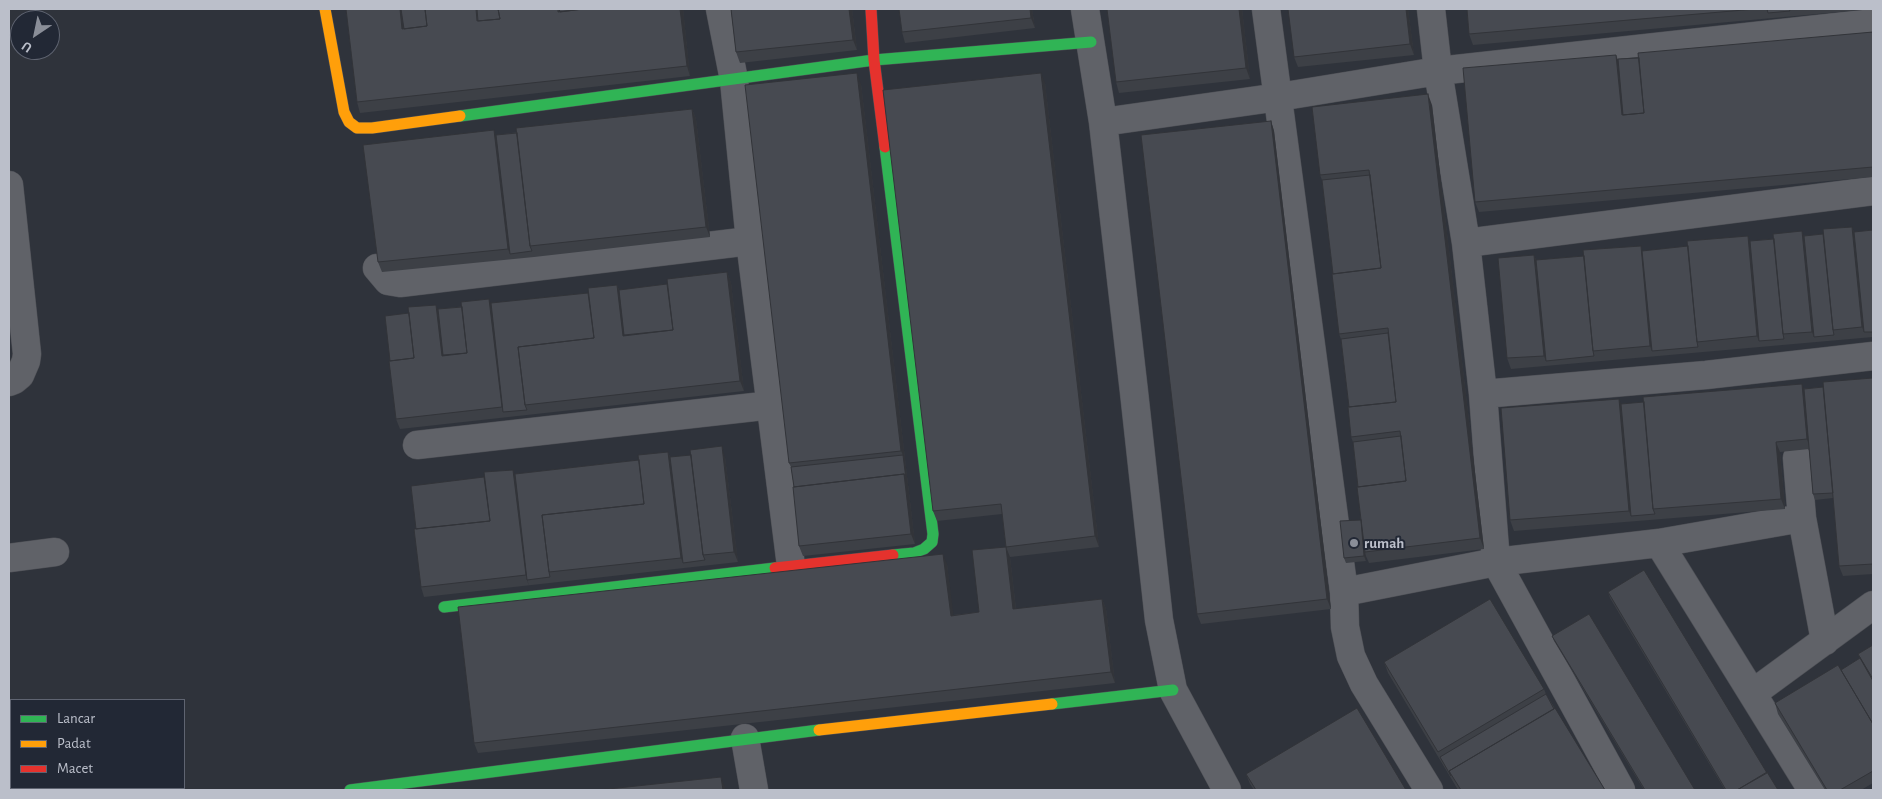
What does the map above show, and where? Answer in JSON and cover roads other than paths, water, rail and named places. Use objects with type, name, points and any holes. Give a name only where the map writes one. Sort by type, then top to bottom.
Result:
[{"type":"street","points":[[325,9],[344,112],[349,122],[357,128],[372,128],[874,60],[1091,42]]},
{"type":"street","points":[[720,9],[734,80],[750,241],[791,566]]},
{"type":"street","points":[[444,607],[914,553],[924,549],[932,542],[933,534],[874,60],[871,9]]},
{"type":"street","points":[[1085,9],[1103,122],[1159,620],[1173,690],[1227,790]]},
{"type":"street","points":[[1266,9],[1344,592],[1344,627],[1351,656],[1364,684],[1429,790]]},
{"type":"street","points":[[1431,9],[1438,71],[1466,243],[1483,394],[1496,562],[1621,790]]},
{"type":"street","points":[[1103,122],[1279,97],[1438,71],[1873,22]]},
{"type":"street","points":[[9,185],[27,354],[24,368],[20,375],[9,382]]},
{"type":"street","points":[[1466,243],[1873,191]]},
{"type":"street","points":[[377,268],[388,281],[400,283],[750,241]]},
{"type":"street","points":[[1483,394],[1706,375],[1873,356]]},
{"type":"street","points":[[417,445],[772,405]]},
{"type":"street","points":[[1797,458],[1802,518],[1825,641]]},
{"type":"street","points":[[1344,592],[1496,562],[1659,543],[1802,518]]},
{"type":"street","points":[[1659,543],[1812,790]]},
{"type":"street","points":[[9,558],[55,552]]},
{"type":"street","points":[[1753,693],[1873,605]]},
{"type":"street","points":[[350,790],[745,738],[1173,690]]},
{"type":"street","points":[[745,738],[754,790]]},
{"type":"place","name":"rumah","points":[[1354,543]]}]
